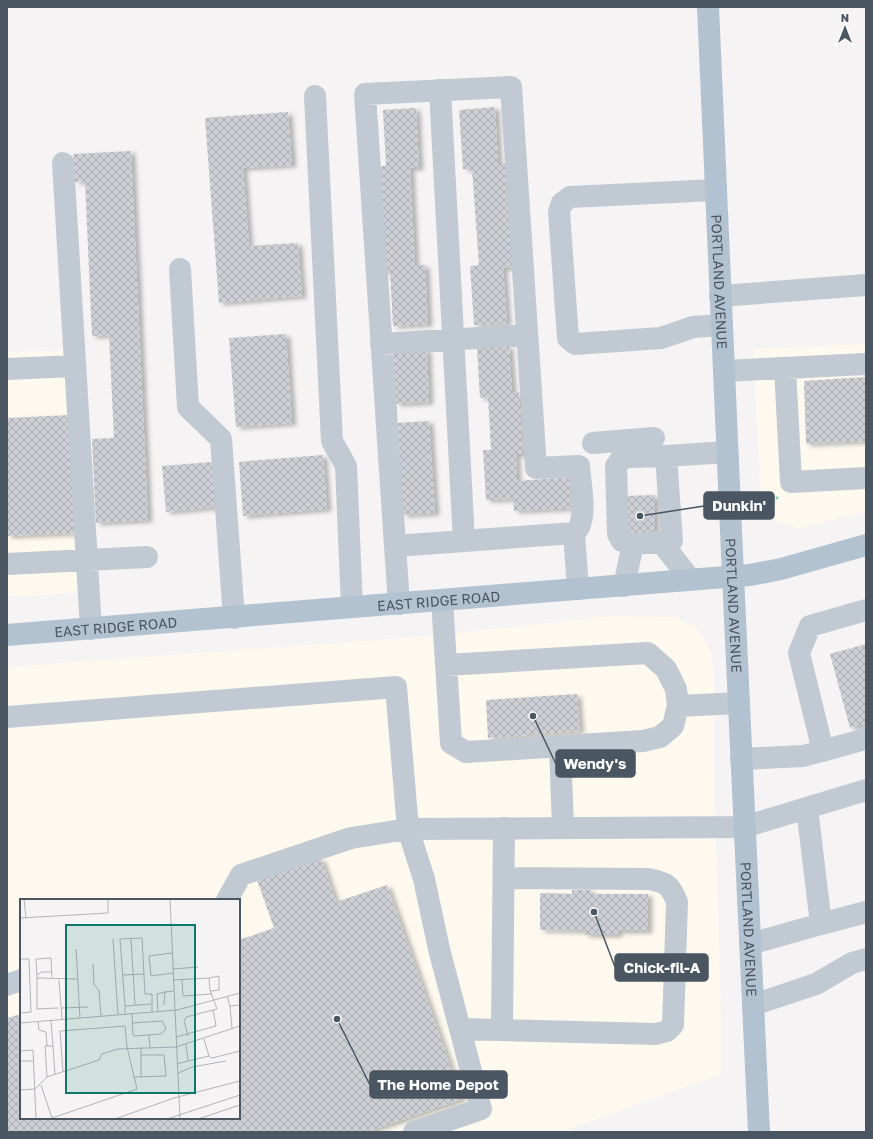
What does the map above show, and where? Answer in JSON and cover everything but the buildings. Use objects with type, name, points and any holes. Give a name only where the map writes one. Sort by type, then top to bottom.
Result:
[{"type":"main road","name":"PORTLAND AVENUE","points":[[708,7],[732,576],[759,1132]]},
{"type":"main road","name":"EAST RIDGE ROAD","points":[[7,636],[732,576],[768,572],[866,545]]},
{"type":"lane","points":[[395,546],[574,533],[578,530],[582,520],[579,466],[536,468],[511,87],[365,94],[381,344],[399,604]]},
{"type":"lane","points":[[440,90],[464,541]]},
{"type":"lane","points":[[315,96],[332,441],[346,466],[352,607]]},
{"type":"lane","points":[[63,163],[91,629]]},
{"type":"lane","points":[[716,190],[570,197],[562,203],[559,212],[568,338],[575,344],[660,338],[693,327],[722,325]]},
{"type":"lane","points":[[180,269],[188,407],[221,439],[234,618]]},
{"type":"lane","points":[[720,296],[866,286]]},
{"type":"lane","points":[[381,344],[527,335]]},
{"type":"lane","points":[[724,371],[866,364]]},
{"type":"lane","points":[[7,369],[75,366]]},
{"type":"lane","points":[[785,368],[791,482],[866,478]]},
{"type":"lane","points":[[593,443],[727,452]]},
{"type":"lane","points":[[660,447],[672,541],[634,544],[622,541],[618,534],[616,466],[621,459],[660,447]]},
{"type":"lane","points":[[574,533],[578,589]]},
{"type":"lane","points":[[661,542],[691,580]]},
{"type":"lane","points":[[624,586],[634,544]]},
{"type":"lane","points":[[7,564],[147,557]]},
{"type":"lane","points":[[442,600],[446,665],[451,743],[466,752],[643,741],[660,737],[673,726],[678,706],[676,689],[666,669],[648,653],[446,665]]},
{"type":"lane","points":[[823,750],[799,653],[810,626],[866,610]]},
{"type":"lane","points":[[7,717],[396,687],[408,828],[424,879],[439,949],[481,1109],[414,1132]]},
{"type":"lane","points":[[678,706],[739,703]]},
{"type":"lane","points":[[741,759],[803,756],[866,739]]},
{"type":"lane","points":[[560,746],[563,828]]},
{"type":"lane","points":[[228,899],[241,875],[351,838],[408,828],[744,826],[866,790]]},
{"type":"lane","points":[[807,808],[821,924]]},
{"type":"lane","points":[[502,1030],[504,828]]},
{"type":"lane","points":[[460,1029],[625,1032],[656,1034],[667,1031],[673,1025],[677,902],[672,890],[663,881],[648,879],[504,878]]},
{"type":"lane","points":[[750,944],[866,912]]},
{"type":"lane","points":[[753,1005],[816,984],[852,963],[866,959]]},
{"type":"lane","points":[[7,984],[20,980]]},
{"type":"shaded area","points":[[866,344],[866,512],[798,528],[779,523],[761,505],[753,349]]},
{"type":"shaded area","points":[[82,350],[95,592],[7,597],[7,352]]},
{"type":"shaded area","points":[[611,616],[675,617],[697,628],[711,651],[714,673],[714,770],[721,1012],[721,1074],[562,1132],[7,1132],[7,667],[417,637]]},
{"type":"place","name":"Dunkin'","points":[[640,516]]},
{"type":"place","name":"Wendy's","points":[[533,716]]},
{"type":"place","name":"Chick-fil-A","points":[[594,912]]},
{"type":"place","name":"The Home Depot","points":[[337,1019]]}]
